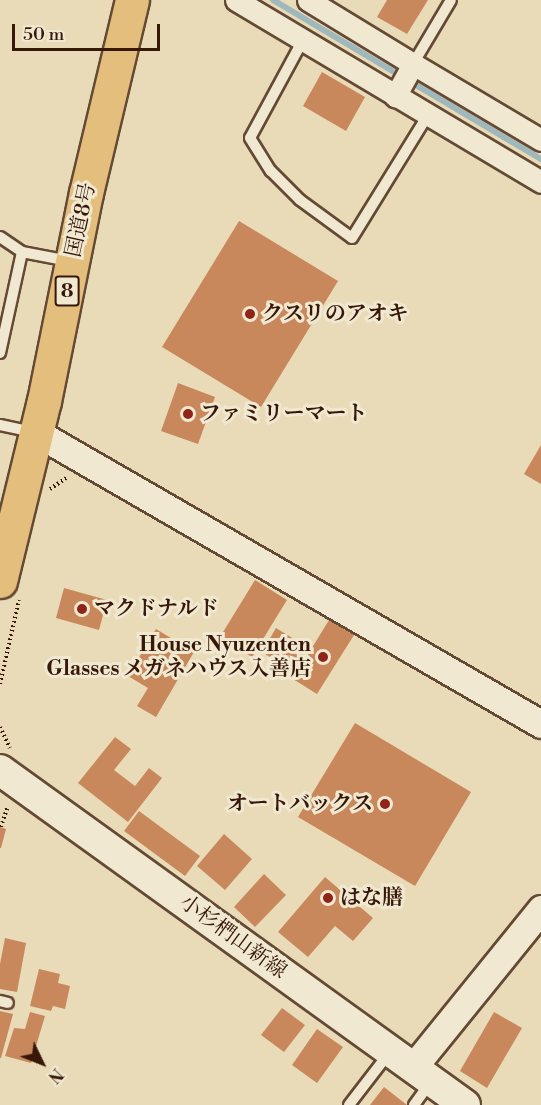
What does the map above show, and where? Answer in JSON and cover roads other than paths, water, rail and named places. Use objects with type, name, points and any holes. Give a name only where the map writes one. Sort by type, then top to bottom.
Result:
[{"type":"highway","name":"国道8号","points":[[0,581],[37,433],[132,0]]},
{"type":"main road","name":"小杉椚山新線","points":[[0,770],[465,1105]]},
{"type":"street","points":[[236,0],[541,182]]},
{"type":"street","points":[[308,0],[541,140]]},
{"type":"street","points":[[395,96],[413,64]]},
{"type":"street","points":[[37,433],[541,724]]},
{"type":"street","points":[[412,1066],[541,909]]},
{"type":"lane","points":[[413,64],[451,0]]},
{"type":"lane","points":[[303,40],[250,138],[271,171],[300,200],[352,238],[428,115]]},
{"type":"lane","points":[[1,241],[22,252],[73,262]]},
{"type":"lane","points":[[0,353],[22,252]]},
{"type":"lane","points":[[0,425],[37,433]]},
{"type":"lane","points":[[349,1105],[412,1066],[414,1105]]},
{"type":"waterway","points":[[273,0],[541,159]]},
{"type":"place","name":"クスリのアオキ","points":[[250,314]]},
{"type":"place","name":"ファミリーマート","points":[[188,414]]},
{"type":"place","name":"マクドナルド","points":[[82,609]]},
{"type":"place","name":"House Nyuzenten Glasses メガネハウス入善店","points":[[323,657]]},
{"type":"place","name":"オートバックス","points":[[385,804]]},
{"type":"place","name":"はな膳","points":[[328,898]]}]
